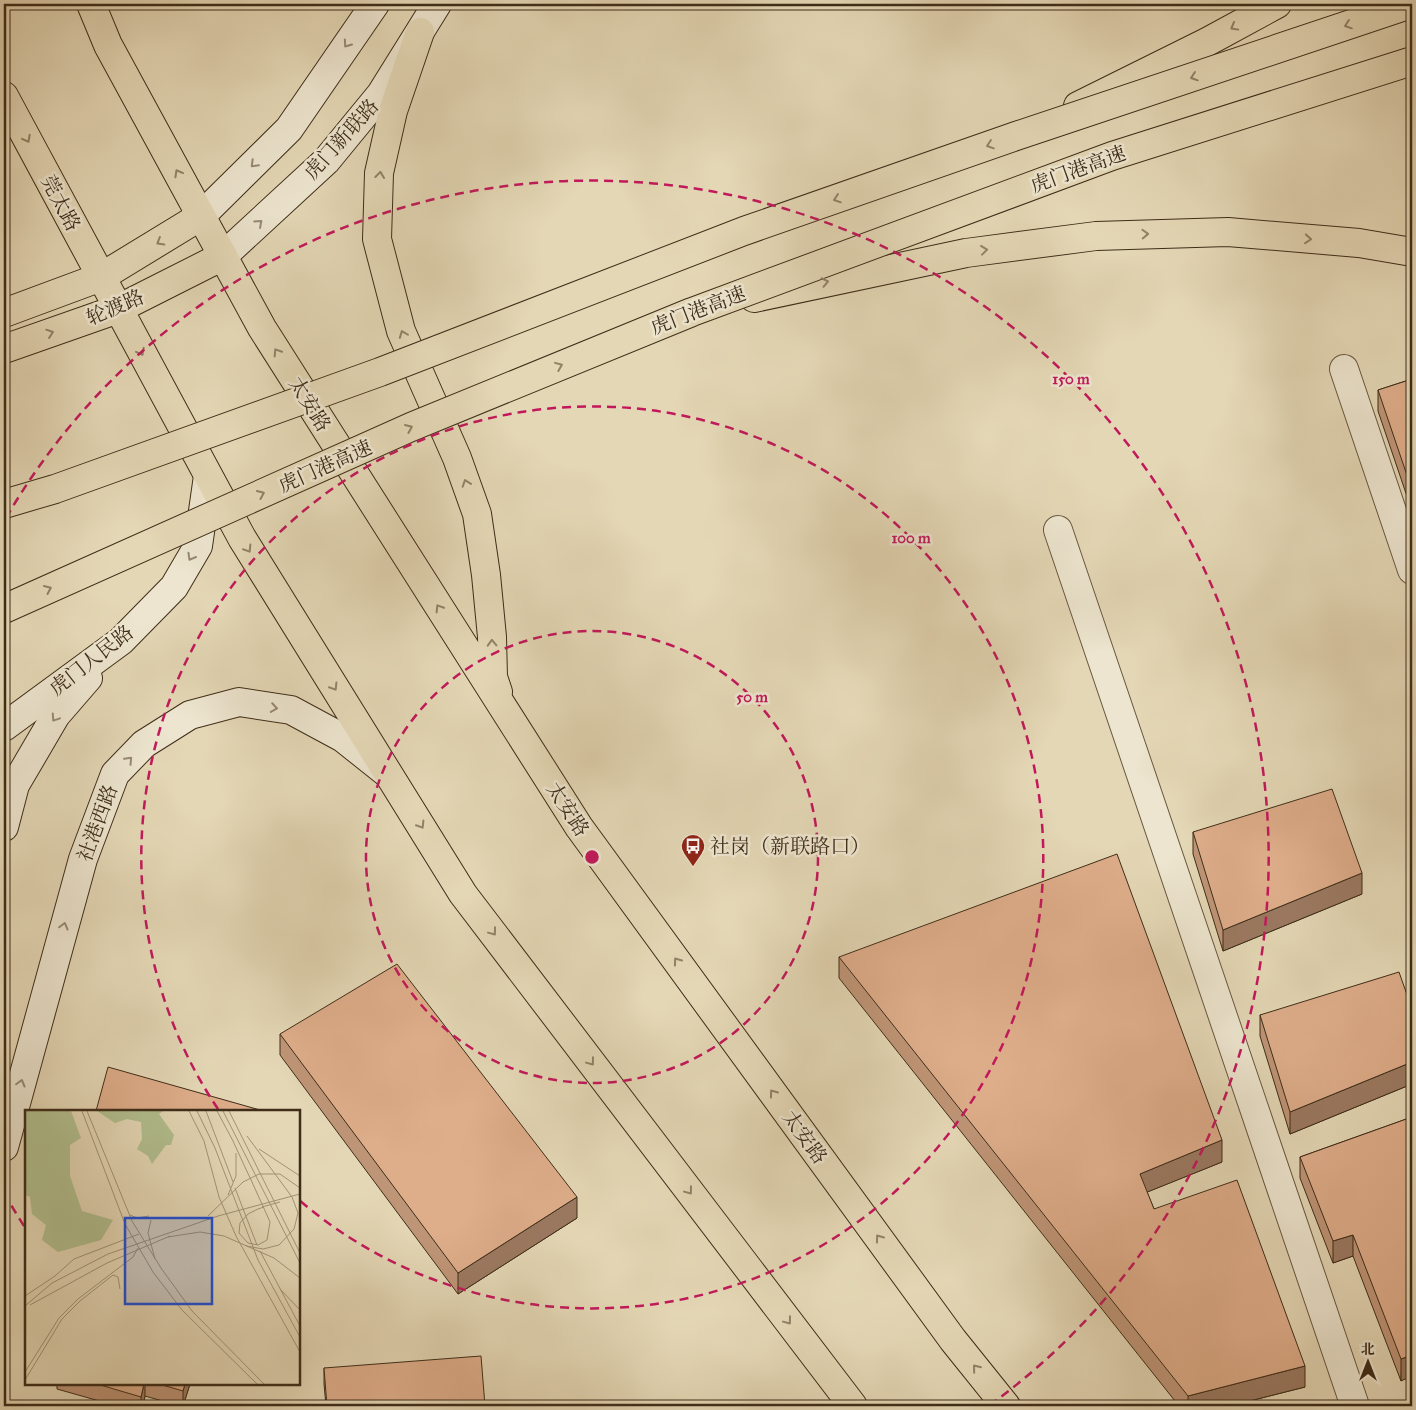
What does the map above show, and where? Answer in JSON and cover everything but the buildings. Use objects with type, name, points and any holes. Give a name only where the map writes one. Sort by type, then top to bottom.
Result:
[{"type":"main road","name":"太安路","points":[[91,4],[108,45],[262,328],[585,835],[953,1340],[1006,1406]]},
{"type":"main road","points":[[1016,136],[1207,42],[1277,4]]},
{"type":"main road","points":[[4,504],[64,485],[371,376],[744,231],[1016,136],[1411,4]]},
{"type":"main road","points":[[420,32],[393,111],[379,173],[377,239],[401,331],[457,458],[477,514],[490,620],[493,677],[503,708]]},
{"type":"main road","name":"虎门港高速","points":[[4,609],[411,427],[692,312],[1112,156],[1412,61]]},
{"type":"main road","name":"莞太路","points":[[4,96],[118,309]]},
{"type":"main road","name":"轮渡路","points":[[4,313],[101,277],[201,216]]},
{"type":"main road","points":[[692,312],[966,253],[1096,236],[1228,232],[1359,243],[1412,252]]},
{"type":"main road","name":"轮渡路","points":[[4,349],[118,309],[223,256]]},
{"type":"main road","points":[[118,309],[242,538],[463,894],[853,1406]]},
{"type":"street","points":[[201,216],[289,129],[375,4]]},
{"type":"street","name":"虎门新联路","points":[[223,256],[326,161],[381,94],[437,4]]},
{"type":"street","points":[[1344,369],[1412,570]]},
{"type":"street","name":"虎门人民路","points":[[4,727],[121,641],[174,587],[198,546],[208,476]]},
{"type":"street","points":[[1058,530],[1355,1406]]},
{"type":"street","points":[[4,827],[15,785],[56,715],[121,641]]},
{"type":"street","name":"社港西路","points":[[4,1147],[83,859],[115,774],[144,744],[190,715],[239,702],[291,710],[343,738],[388,774]]},
{"type":"place","name":"社岗（新联路口）","points":[[693,867]]}]
